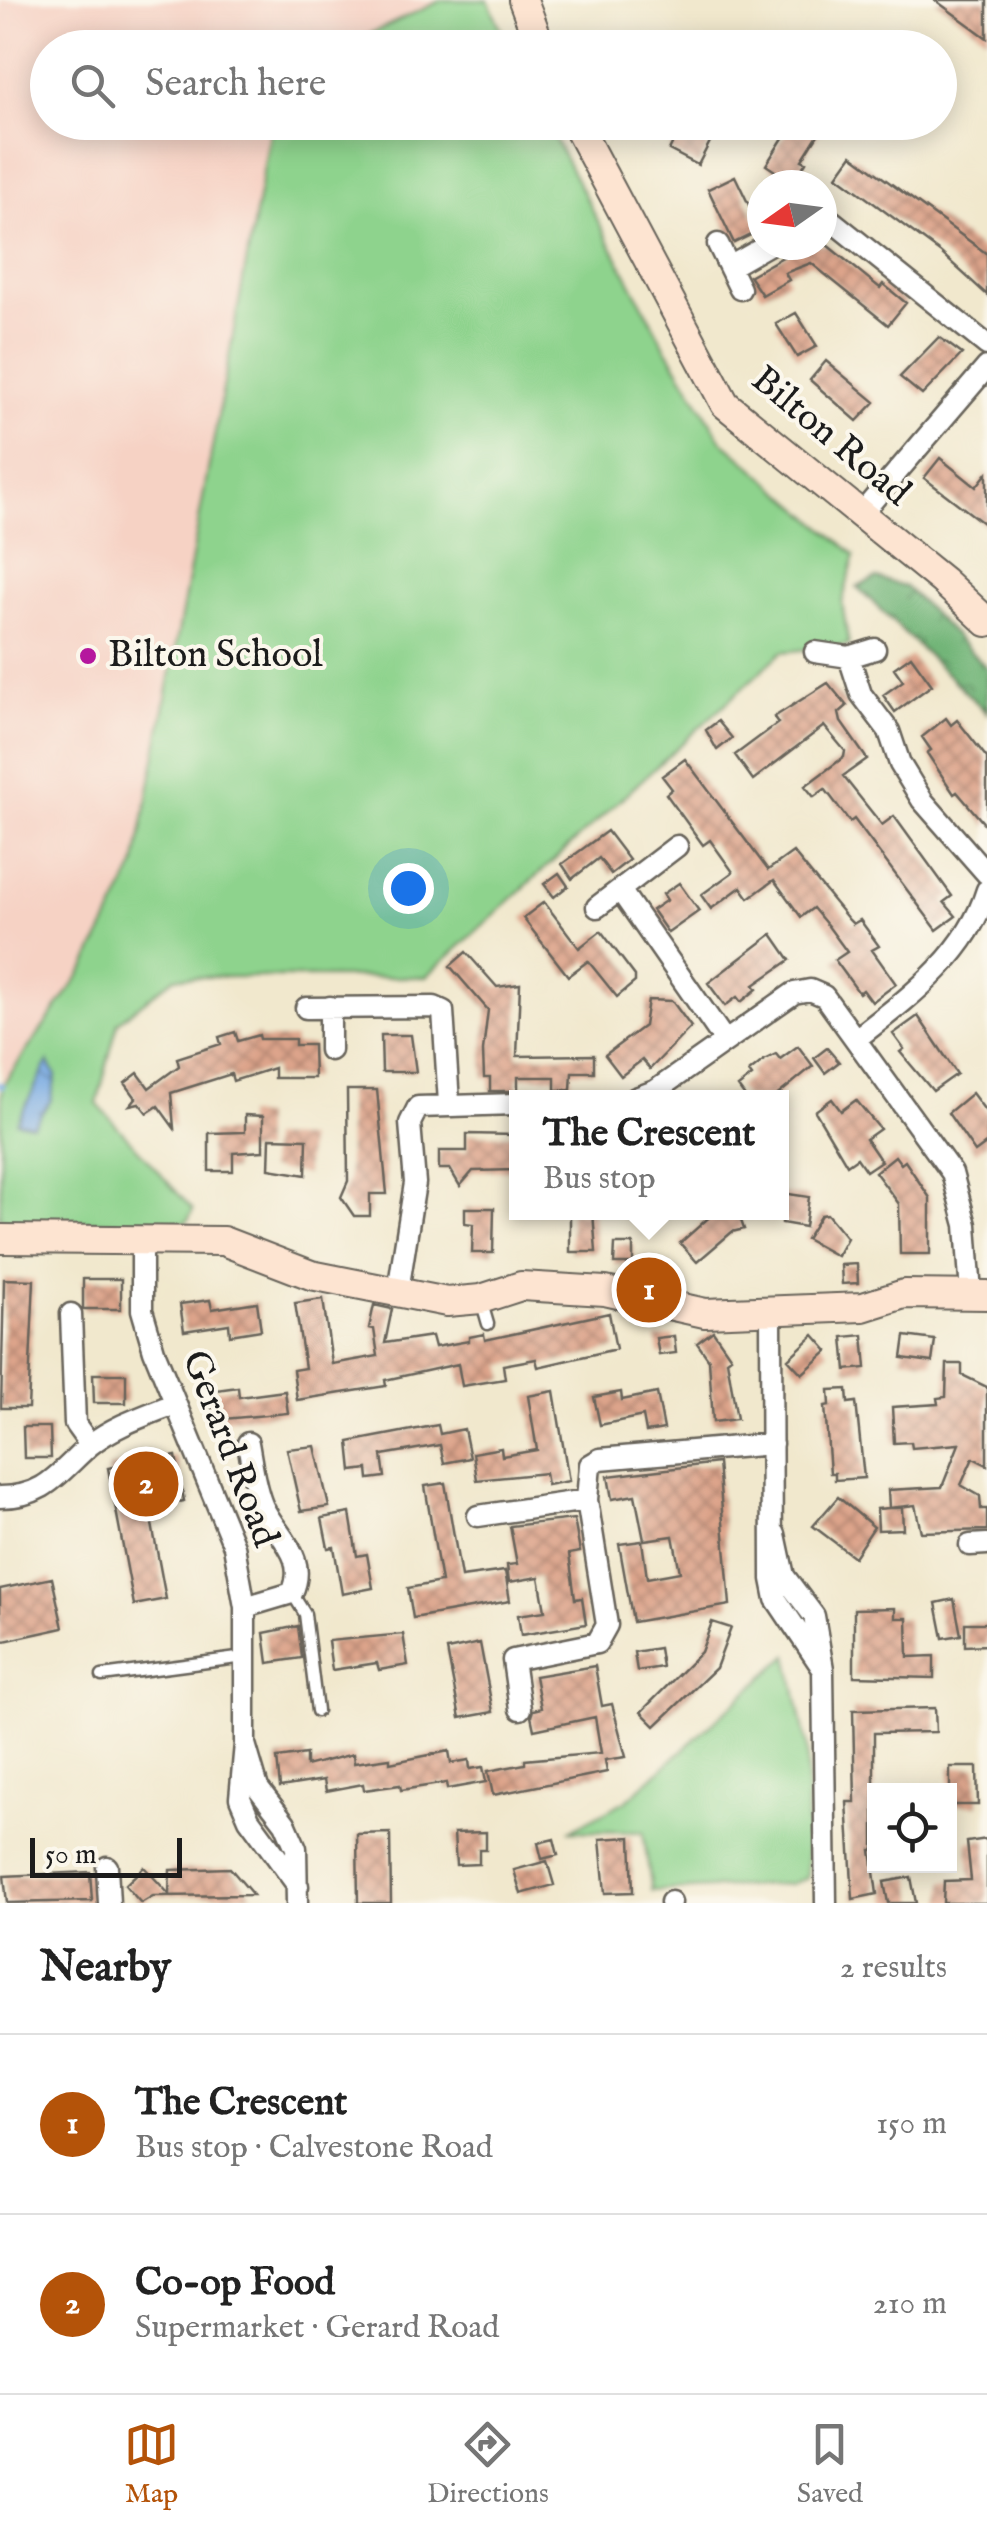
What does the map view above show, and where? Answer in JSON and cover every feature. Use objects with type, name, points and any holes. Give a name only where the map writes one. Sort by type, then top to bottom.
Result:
[{"type":"street","points":[[522,0],[534,30]]},
{"type":"street","name":"Bilton Road","points":[[585,140],[725,404],[862,514],[987,622]]},
{"type":"street","points":[[837,225],[987,346]]},
{"type":"street","points":[[718,244],[740,289]]},
{"type":"street","points":[[730,266],[747,257]]},
{"type":"street","points":[[862,514],[987,367]]},
{"type":"street","points":[[815,652],[849,658],[876,649]]},
{"type":"street","points":[[849,658],[861,694],[890,731],[900,764],[922,800],[987,874]]},
{"type":"street","points":[[596,907],[677,846]]},
{"type":"street","points":[[620,890],[725,1041]]},
{"type":"street","points":[[856,1040],[934,977],[986,901]]},
{"type":"street","points":[[0,1239],[223,1241],[311,1275],[484,1312],[521,1286],[605,1291],[705,1313],[863,1307],[904,1294],[979,1295],[952,1173],[824,996],[810,990],[794,993],[656,1090]]},
{"type":"street","points":[[330,1007],[330,1050]]},
{"type":"street","points":[[306,1008],[434,1007],[442,1012],[449,1103]]},
{"type":"street","points":[[398,1291],[415,1184],[410,1123],[418,1107],[509,1104]]},
{"type":"street","name":"Gerard Road","points":[[142,1241],[142,1310],[174,1404],[234,1546],[246,1608],[245,1744],[240,1798],[249,1819],[298,1894]]},
{"type":"street","points":[[772,1310],[774,1534],[784,1576],[814,1616],[823,1669],[826,1903]]},
{"type":"street","points":[[71,1314],[75,1424],[90,1445]]},
{"type":"street","points":[[0,1497],[21,1497],[49,1487],[90,1445],[174,1404]]},
{"type":"street","points":[[246,1608],[292,1593],[298,1572],[295,1556],[264,1511],[248,1443]]},
{"type":"street","points":[[520,1709],[513,1660],[597,1643],[604,1636],[607,1625],[587,1500],[590,1465],[600,1459],[772,1444]]},
{"type":"street","points":[[478,1516],[587,1500]]},
{"type":"street","points":[[107,1868],[109,1903]]},
{"type":"lane","points":[[292,1593],[306,1614],[317,1711]]},
{"type":"lane","points":[[102,1676],[246,1657]]},
{"type":"shaded area","name":"Bilton School","points":[[0,0],[440,0],[377,30],[30,30],[30,140],[269,140],[135,867],[85,968],[2,1086]]},
{"type":"green space","points":[[442,0],[488,0],[501,30],[378,30]]},
{"type":"green space","points":[[269,140],[555,140],[664,345],[722,441],[855,555],[842,603],[849,645],[782,652],[426,977],[175,977],[118,1022],[97,1104],[193,1210],[187,1222],[12,1223],[0,1217],[2,1086],[85,968],[135,867]]},
{"type":"green space","points":[[877,578],[906,587],[987,668],[987,713],[857,587]]},
{"type":"green space","points":[[788,1655],[807,1746],[807,1878],[790,1884],[652,1891],[643,1832],[569,1831],[627,1800]]},
{"type":"water","points":[[48,1062],[56,1076],[51,1100],[33,1125],[17,1122]]},
{"type":"building","points":[[935,0],[987,0],[987,38]]},
{"type":"building","points":[[674,140],[711,140],[698,165],[669,150]]},
{"type":"building","points":[[782,140],[815,140],[802,160],[806,162],[801,170],[774,170],[766,165]]},
{"type":"building","points":[[852,155],[987,254],[987,295],[941,253],[837,176]]},
{"type":"building","points":[[735,176],[747,201],[747,237],[734,243],[708,189]]},
{"type":"building","points":[[837,253],[880,288],[883,284],[906,303],[888,325],[811,263],[785,273],[789,280],[762,295],[749,276],[777,260],[837,260]]},
{"type":"building","points":[[796,313],[817,346],[797,357],[776,324]]},
{"type":"building","points":[[939,337],[962,354],[922,395],[900,377]]},
{"type":"building","points":[[826,361],[875,402],[857,421],[810,380]]},
{"type":"building","points":[[940,458],[976,487],[987,473],[987,526],[924,478]]},
{"type":"building","points":[[911,656],[932,685],[895,712],[883,695],[903,681],[894,668]]},
{"type":"building","points":[[828,683],[847,706],[839,713],[841,722],[867,759],[843,776],[882,825],[894,816],[952,896],[944,902],[956,916],[937,930],[854,819],[850,822],[825,789],[814,797],[805,786],[844,757],[845,751],[824,726],[753,780],[735,755],[778,723],[774,717]]},
{"type":"building","points":[[946,718],[951,725],[957,720],[987,758],[987,827],[957,792],[954,794],[927,753],[931,750],[922,737]]},
{"type":"building","points":[[718,721],[732,738],[717,750],[706,730]]},
{"type":"building","points":[[685,759],[768,870],[793,852],[849,920],[853,924],[860,920],[879,946],[872,950],[896,984],[872,1002],[863,990],[859,993],[835,960],[847,952],[828,926],[813,908],[801,917],[774,880],[749,898],[741,887],[711,909],[701,895],[733,872],[710,840],[703,845],[666,794],[672,789],[662,776]]},
{"type":"building","points":[[607,831],[629,860],[611,874],[599,858],[572,879],[562,864]]},
{"type":"building","points":[[559,873],[568,886],[554,897],[544,884]]},
{"type":"building","points":[[679,883],[699,911],[668,933],[652,910],[667,900],[663,894]]},
{"type":"building","points":[[544,902],[579,948],[601,931],[635,976],[635,982],[617,997],[588,961],[568,976],[523,918]]},
{"type":"building","points":[[772,934],[790,960],[754,985],[757,989],[741,1002],[737,997],[725,1006],[708,983]]},
{"type":"building","points":[[466,952],[497,987],[520,984],[517,1056],[594,1055],[594,1072],[572,1072],[571,1090],[555,1090],[555,1077],[518,1077],[518,1090],[490,1091],[490,1078],[484,1078],[483,1051],[488,1010],[450,966]]},
{"type":"building","points":[[648,1000],[672,1001],[691,1027],[650,1069],[642,1060],[621,1076],[605,1055],[644,1026]]},
{"type":"building","points":[[918,1016],[957,1074],[933,1091],[900,1052],[904,1049],[893,1034]]},
{"type":"building","points":[[235,1032],[238,1041],[259,1035],[260,1039],[295,1039],[295,1045],[313,1045],[314,1078],[274,1078],[274,1068],[233,1081],[231,1074],[171,1093],[174,1128],[158,1106],[147,1113],[139,1103],[130,1105],[136,1098],[125,1083],[138,1073],[149,1088],[179,1066],[177,1058],[221,1044],[219,1037]]},
{"type":"building","points":[[381,1035],[411,1035],[416,1072],[382,1072]]},
{"type":"building","points":[[798,1046],[813,1066],[784,1090],[738,1087],[764,1060],[776,1054],[780,1059]]},
{"type":"building","points":[[827,1048],[839,1062],[825,1073],[814,1058]]},
{"type":"building","points":[[347,1090],[377,1090],[387,1194],[370,1194],[370,1216],[354,1216],[341,1197],[348,1181]]},
{"type":"building","points":[[972,1093],[987,1113],[987,1143],[975,1152],[948,1113]]},
{"type":"building","points":[[832,1099],[841,1111],[856,1100],[880,1129],[866,1139],[881,1161],[866,1171],[857,1158],[847,1165],[815,1111]]},
{"type":"building","points":[[245,1115],[263,1116],[263,1151],[233,1153],[233,1171],[209,1171],[209,1133],[245,1132]]},
{"type":"building","points":[[467,1134],[509,1135],[509,1170],[473,1171],[460,1186],[450,1169],[439,1169],[439,1151],[467,1151]]},
{"type":"building","points":[[270,1138],[307,1139],[306,1175],[269,1169]]},
{"type":"building","points":[[895,1156],[901,1164],[905,1161],[930,1198],[930,1254],[900,1254],[899,1204],[875,1172]]},
{"type":"building","points":[[789,1194],[809,1197],[805,1227],[782,1223],[789,1220]]},
{"type":"building","points":[[465,1208],[494,1208],[493,1253],[472,1253],[473,1224],[465,1223]]},
{"type":"building","points":[[827,1214],[847,1238],[837,1256],[806,1239],[821,1215]]},
{"type":"building","points":[[570,1220],[594,1220],[596,1252],[570,1252]]},
{"type":"building","points":[[706,1220],[741,1220],[744,1229],[732,1232],[697,1262],[680,1243]]},
{"type":"building","points":[[615,1244],[633,1244],[633,1264],[614,1264]]},
{"type":"building","points":[[857,1264],[858,1283],[842,1284],[841,1265]]},
{"type":"building","points":[[4,1279],[34,1280],[28,1408],[1,1408]]},
{"type":"building","points":[[83,1279],[121,1279],[121,1309],[83,1309]]},
{"type":"building","points":[[323,1299],[332,1364],[378,1356],[374,1329],[369,1328],[374,1305],[392,1309],[385,1343],[432,1336],[435,1347],[484,1334],[485,1340],[609,1313],[616,1349],[538,1367],[536,1359],[503,1365],[505,1379],[462,1386],[458,1364],[385,1380],[386,1386],[297,1400],[293,1370],[305,1368],[295,1303]]},
{"type":"building","points":[[210,1300],[212,1309],[257,1302],[261,1330],[230,1335],[229,1324],[184,1331],[180,1304]]},
{"type":"building","points":[[713,1331],[731,1357],[727,1360],[737,1419],[713,1422],[709,1360],[697,1343]]},
{"type":"building","points":[[814,1335],[828,1351],[802,1374],[788,1359]]},
{"type":"building","points":[[863,1335],[866,1368],[846,1370],[843,1337]]},
{"type":"building","points":[[674,1336],[676,1353],[659,1355],[656,1338]]},
{"type":"building","points":[[905,1336],[935,1340],[932,1362],[902,1358]]},
{"type":"building","points":[[947,1364],[962,1364],[962,1375],[987,1387],[987,1465],[973,1458],[961,1485],[980,1496],[981,1509],[987,1509],[987,1530],[921,1532],[915,1505],[889,1508],[888,1490],[942,1487],[959,1444],[912,1448],[911,1442],[894,1443],[892,1407],[938,1404],[937,1398],[946,1397]]},
{"type":"building","points":[[93,1374],[126,1374],[126,1403],[94,1403]]},
{"type":"building","points":[[238,1387],[239,1397],[285,1391],[288,1413],[213,1420],[209,1391]]},
{"type":"building","points":[[847,1389],[848,1403],[856,1402],[864,1478],[835,1480],[835,1473],[830,1473],[825,1406],[830,1405],[829,1390]]},
{"type":"building","points":[[554,1391],[569,1481],[547,1485],[545,1473],[477,1480],[473,1453],[501,1448],[502,1456],[537,1450],[528,1396]]},
{"type":"building","points":[[621,1392],[622,1400],[657,1393],[664,1429],[646,1432],[643,1416],[600,1425],[594,1397]]},
{"type":"building","points":[[438,1425],[440,1434],[464,1429],[470,1458],[444,1463],[440,1445],[382,1455],[385,1477],[369,1479],[368,1469],[352,1471],[349,1442]]},
{"type":"building","points":[[23,1427],[50,1427],[51,1458],[24,1458]]},
{"type":"building","points":[[315,1446],[329,1507],[301,1511],[287,1449]]},
{"type":"building","points":[[176,1456],[184,1501],[149,1508],[166,1599],[134,1605],[108,1468]]},
{"type":"building","points":[[718,1463],[730,1605],[633,1622],[619,1544],[642,1541],[647,1578],[680,1572],[673,1536],[644,1540],[635,1495],[612,1499],[608,1476]]},
{"type":"building","points":[[445,1483],[461,1577],[505,1571],[510,1601],[413,1618],[408,1588],[441,1582],[425,1486]]},
{"type":"building","points":[[838,1497],[874,1527],[854,1557],[813,1526]]},
{"type":"building","points":[[902,1508],[903,1529],[878,1530],[877,1509]]},
{"type":"building","points":[[350,1513],[357,1556],[367,1554],[373,1588],[342,1594],[334,1547],[328,1548],[322,1518]]},
{"type":"building","points":[[574,1519],[580,1552],[569,1554],[575,1599],[582,1598],[586,1624],[521,1635],[518,1615],[545,1611],[539,1577],[509,1582],[507,1565],[517,1564],[510,1526]]},
{"type":"building","points":[[52,1578],[63,1628],[0,1642],[0,1589]]},
{"type":"building","points":[[954,1599],[961,1635],[943,1638],[936,1603]]},
{"type":"building","points":[[895,1608],[895,1618],[907,1618],[908,1657],[934,1656],[934,1678],[854,1676],[854,1609]]},
{"type":"building","points":[[712,1622],[731,1628],[716,1668],[655,1726],[641,1712],[701,1652]]},
{"type":"building","points":[[965,1623],[987,1623],[987,1645],[965,1646]]},
{"type":"building","points":[[298,1626],[302,1658],[268,1663],[264,1633]]},
{"type":"building","points":[[403,1634],[408,1665],[379,1670],[377,1663],[332,1670],[328,1641]]},
{"type":"building","points":[[480,1643],[493,1712],[460,1718],[447,1650]]},
{"type":"building","points":[[659,1648],[662,1667],[637,1671],[634,1652]]},
{"type":"building","points":[[595,1666],[602,1706],[612,1704],[626,1757],[605,1760],[607,1772],[493,1795],[488,1771],[525,1764],[525,1760],[601,1753],[595,1717],[534,1730],[531,1716],[533,1710],[541,1708],[535,1676]]},
{"type":"building","points":[[935,1708],[936,1732],[874,1733],[874,1783],[867,1783],[867,1873],[874,1873],[877,1894],[853,1899],[847,1802],[855,1802],[853,1710]]},
{"type":"building","points":[[449,1751],[451,1763],[469,1760],[470,1769],[483,1767],[486,1782],[447,1789],[446,1783],[401,1790],[400,1785],[364,1790],[363,1784],[326,1791],[324,1780],[280,1787],[277,1758],[306,1754],[306,1766],[353,1754],[354,1763],[390,1758],[390,1763]]},
{"type":"building","points":[[950,1767],[977,1767],[978,1805],[957,1805],[957,1783],[950,1783]]},
{"type":"building","points":[[486,1832],[486,1850],[479,1850],[479,1864],[456,1865],[454,1833]]},
{"type":"building","points":[[390,1833],[391,1903],[358,1903],[357,1834]]},
{"type":"building","points":[[631,1837],[633,1892],[605,1893],[600,1839]]},
{"type":"building","points":[[554,1839],[558,1855],[542,1859],[538,1843]]},
{"type":"building","points":[[987,1839],[987,1903],[943,1903],[944,1881],[971,1880],[967,1842]]},
{"type":"building","points":[[547,1861],[554,1885],[521,1894],[514,1870]]},
{"type":"building","points":[[144,1867],[169,1894],[170,1870],[230,1868],[253,1895],[153,1896],[141,1903],[125,1885]]},
{"type":"building","points":[[90,1872],[92,1901],[7,1903],[4,1876]]},
{"type":"building","points":[[911,1877],[916,1903],[888,1903],[884,1882]]},
{"type":"place","name":"Bilton School","points":[[88,656]]},
{"type":"place","name":"The Crescent","points":[[649,1290]]},
{"type":"place","name":"Co-op Food","points":[[146,1484]]}]
